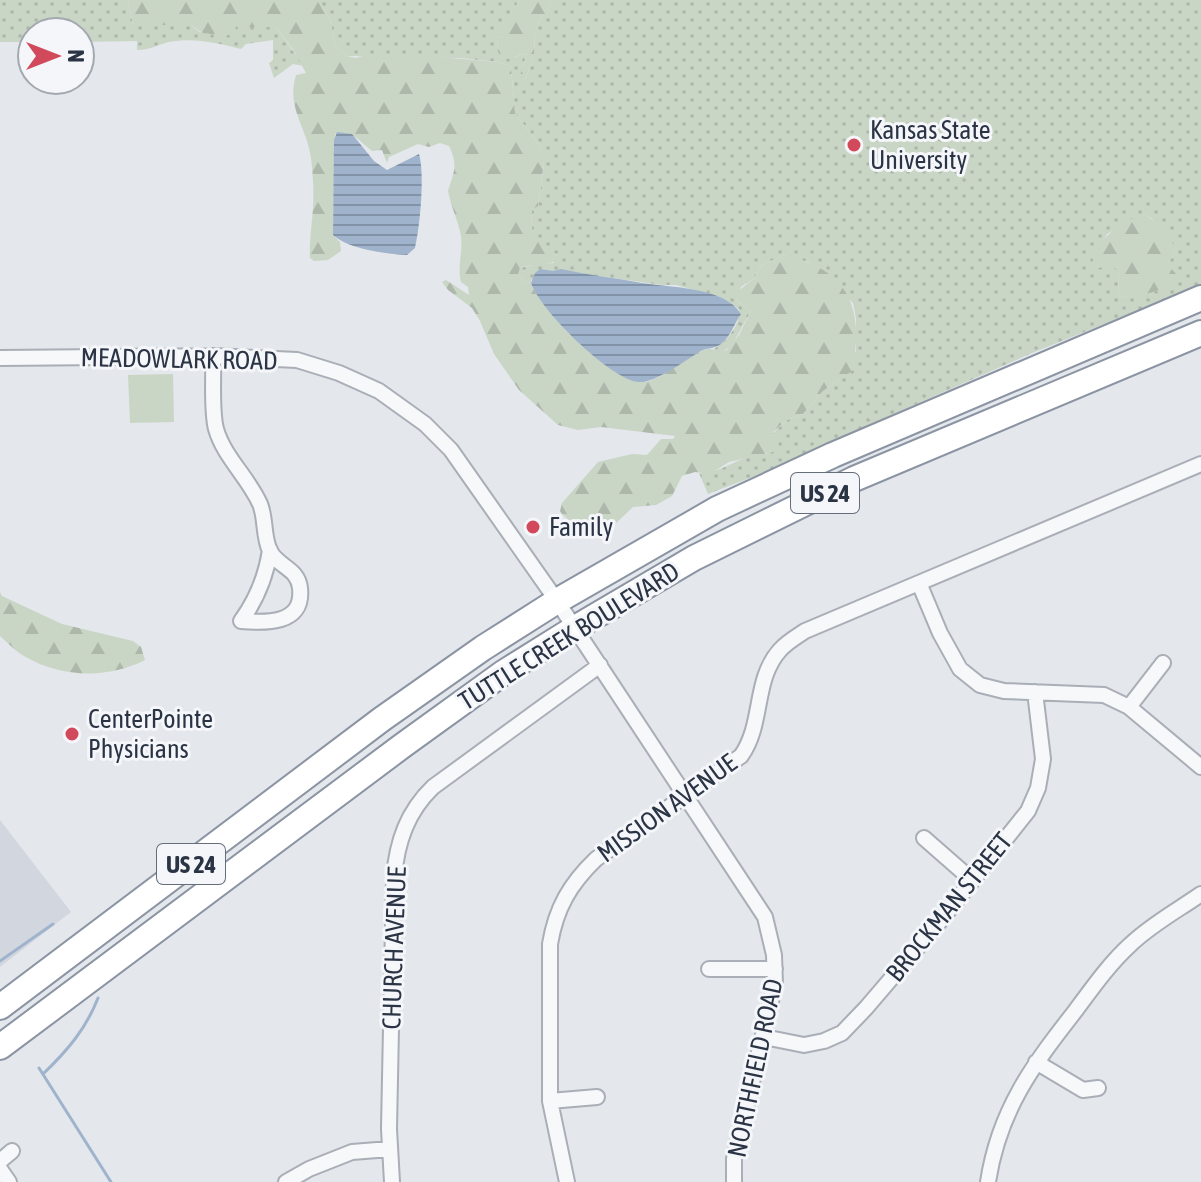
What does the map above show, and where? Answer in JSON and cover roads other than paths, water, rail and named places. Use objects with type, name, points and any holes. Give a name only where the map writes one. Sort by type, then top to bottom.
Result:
[{"type":"highway","name":"TUTTLE CREEK BOULEVARD","points":[[0,1007],[382,719],[483,648],[557,601],[732,502],[847,448],[1201,298]]},
{"type":"highway","name":"TUTTLE CREEK BOULEVARD","points":[[0,1047],[402,746],[503,673],[575,628],[694,558],[854,479],[1201,333]]},
{"type":"street","name":"MEADOWLARK ROAD","points":[[0,358],[213,356],[297,360],[339,373],[390,400],[425,424],[451,450],[575,628]]},
{"type":"street","points":[[213,356],[217,431],[261,506],[270,550],[260,589],[241,621],[264,623],[281,620],[296,607],[300,596],[293,570],[278,562],[270,550]]},
{"type":"street","name":"MISSION AVENUE","points":[[567,1182],[550,1101],[550,944],[562,902],[576,878],[596,859],[732,764],[749,745],[755,732],[768,669],[787,643],[818,625],[1201,464]]},
{"type":"street","points":[[919,583],[940,633],[960,669],[980,685],[1004,691],[1104,695],[1129,707],[1201,767]]},
{"type":"street","name":"NORTHFIELD ROAD","points":[[575,628],[765,917],[771,935],[775,969],[772,1003],[734,1159],[734,1182]]},
{"type":"street","points":[[1129,707],[1163,663]]},
{"type":"street","name":"CHURCH AVENUE","points":[[392,1182],[394,877],[396,855],[409,818],[419,801],[433,787],[600,665]]},
{"type":"street","name":"BROCKMAN STREET","points":[[764,1037],[804,1045],[842,1033],[872,1002],[1028,811],[1038,788],[1043,759],[1035,692]]},
{"type":"street","points":[[924,838],[972,880]]},
{"type":"street","points":[[988,1182],[1006,1117],[1036,1062],[1103,975],[1132,943],[1201,894]]},
{"type":"street","points":[[709,969],[775,969]]},
{"type":"street","points":[[1036,1062],[1083,1090],[1098,1088]]},
{"type":"street","points":[[550,1101],[597,1097]]},
{"type":"street","points":[[286,1182],[352,1152],[390,1149]]},
{"type":"street","points":[[0,1169],[9,1182]]},
{"type":"water","points":[[337,132],[352,134],[374,161],[387,170],[419,154],[422,187],[419,227],[415,248],[407,255],[358,247],[333,235],[334,140]]},
{"type":"water","points":[[540,269],[561,269],[710,293],[733,305],[741,314],[718,346],[702,350],[661,376],[638,382],[626,378],[594,356],[547,309],[531,283]]},
{"type":"waterway","points":[[0,961],[53,924]]},
{"type":"waterway","points":[[43,1074],[75,1039],[98,998]]},
{"type":"waterway","points":[[39,1068],[111,1182]]},
{"type":"place","name":"Kansas State University","points":[[854,145]]},
{"type":"place","name":"Family","points":[[533,527]]},
{"type":"place","name":"CenterPointe Physicians","points":[[72,734]]}]
